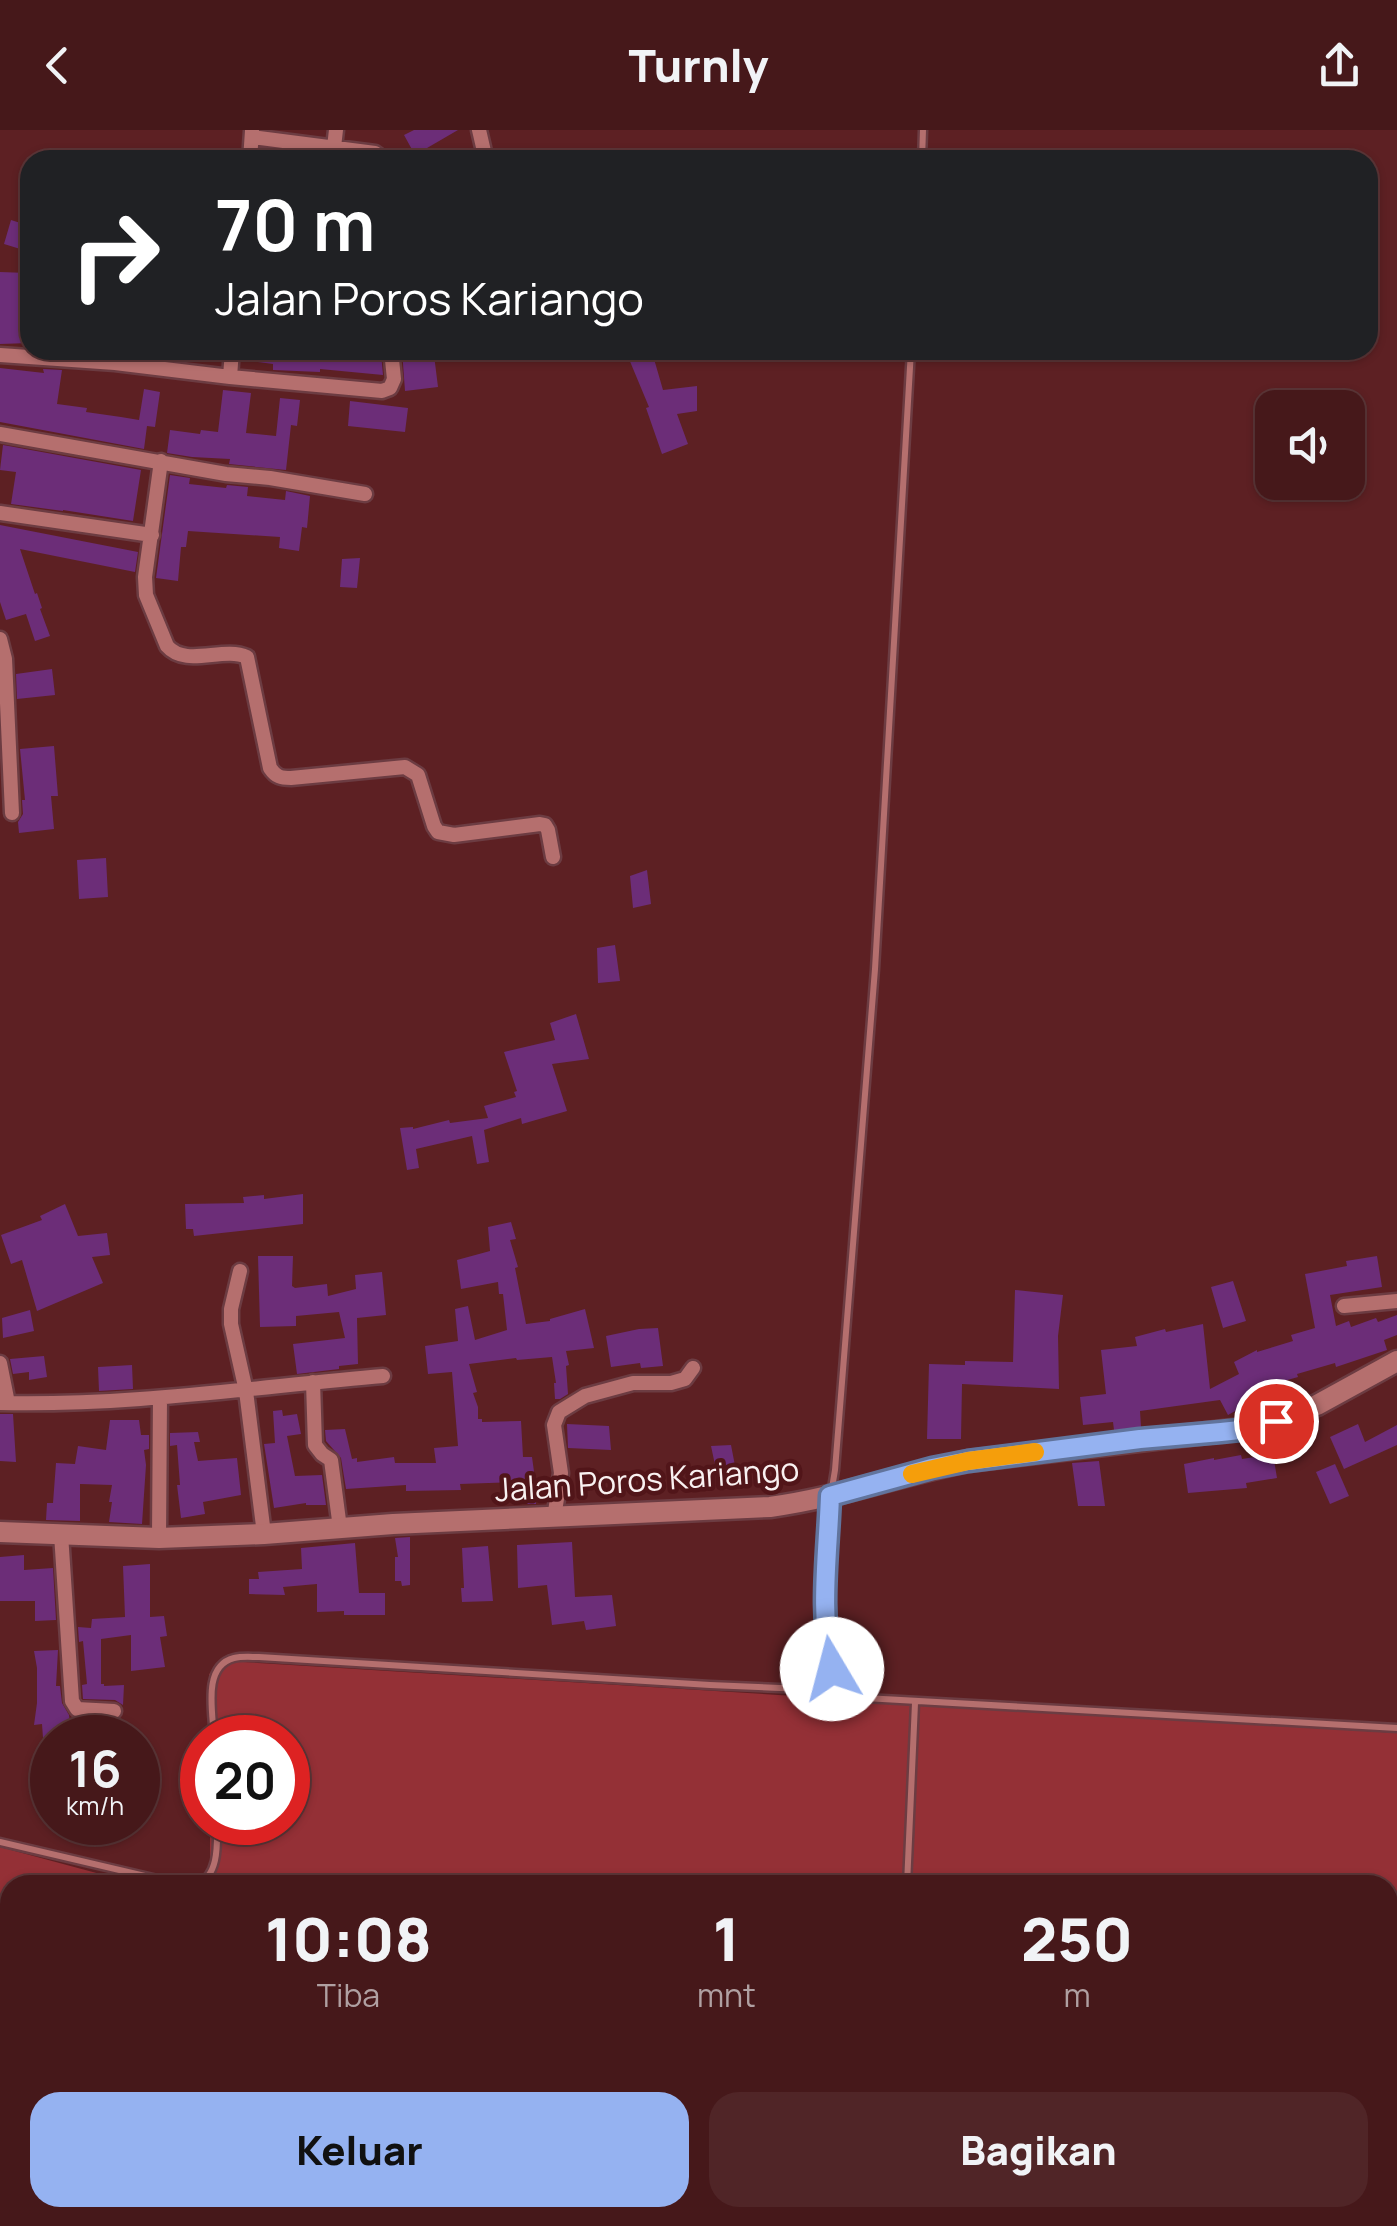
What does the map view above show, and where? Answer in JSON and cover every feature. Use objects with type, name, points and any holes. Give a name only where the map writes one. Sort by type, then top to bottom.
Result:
[{"type":"main road","name":"Jalan Poros Kariango","points":[[0,1532],[159,1538],[770,1507],[968,1461],[1258,1427],[1318,1405],[1397,1361]]},
{"type":"street","points":[[334,147],[336,130]]},
{"type":"street","points":[[252,134],[359,150]]},
{"type":"street","points":[[72,360],[382,391],[394,382],[393,360]]},
{"type":"street","points":[[230,378],[231,360]]},
{"type":"street","points":[[0,434],[365,494]]},
{"type":"street","points":[[161,461],[144,587],[168,646],[178,655],[247,657],[270,768],[277,776],[292,778],[405,767],[418,775],[438,832],[454,835],[545,825],[553,857]]},
{"type":"street","points":[[0,513],[152,535]]},
{"type":"street","points":[[0,639],[5,659],[6,789],[12,813]]},
{"type":"street","points":[[240,1272],[231,1324],[246,1390],[264,1534]]},
{"type":"street","points":[[1344,1306],[1397,1301]]},
{"type":"street","points":[[0,1363],[4,1403],[160,1398],[383,1376]]},
{"type":"street","points":[[554,1518],[561,1474],[554,1425],[560,1412],[585,1396],[633,1383],[670,1384],[685,1379],[693,1368]]},
{"type":"street","points":[[313,1382],[316,1445],[331,1460],[340,1528]]},
{"type":"street","points":[[159,1538],[160,1398]]},
{"type":"street","points":[[61,1534],[73,1706],[114,1711]]},
{"type":"lane","points":[[845,1688],[832,1669],[826,1642],[824,1596],[875,969],[909,360]]},
{"type":"lane","points":[[213,1715],[214,1673],[222,1663],[236,1658],[259,1657],[710,1685],[845,1688],[865,1698],[915,1702],[1397,1728]]},
{"type":"lane","points":[[907,1875],[915,1702]]},
{"type":"lane","points":[[0,1842],[141,1875]]},
{"type":"lane","points":[[204,1875],[212,1867],[218,1845]]},
{"type":"shaded area","points":[[227,1661],[1397,1733],[1397,1875],[210,1875],[210,1845],[310,1845],[310,1715],[209,1715],[209,1674]]},
{"type":"shaded area","points":[[0,1847],[104,1875],[0,1875]]},
{"type":"building","points":[[414,130],[458,130],[424,150],[412,150],[404,135]]},
{"type":"building","points":[[11,220],[20,223],[20,249],[4,244]]},
{"type":"building","points":[[0,272],[20,273],[20,343],[0,344]]},
{"type":"building","points":[[242,360],[382,360],[383,375],[320,369],[273,370],[273,364]]},
{"type":"building","points":[[403,360],[435,360],[438,387],[405,391]]},
{"type":"building","points":[[629,360],[654,360],[663,390],[697,386],[697,411],[677,414],[688,444],[662,454],[646,408],[649,407]]},
{"type":"building","points":[[0,368],[44,373],[43,369],[62,370],[57,404],[139,420],[144,389],[160,392],[155,427],[147,426],[144,449],[0,422]]},
{"type":"building","points":[[223,390],[251,393],[246,433],[276,436],[280,398],[300,400],[297,426],[291,425],[286,470],[167,453],[170,430],[218,432]]},
{"type":"building","points":[[350,401],[408,408],[405,432],[348,426]]},
{"type":"building","points":[[3,445],[141,470],[133,521],[11,504],[16,472],[0,470]]},
{"type":"building","points":[[170,475],[190,478],[189,484],[248,487],[247,496],[285,500],[286,491],[310,496],[307,528],[302,527],[299,551],[279,548],[280,537],[188,531],[186,547],[181,547],[178,581],[156,578]]},
{"type":"building","points":[[0,525],[138,552],[135,572],[20,549],[50,636],[35,641],[26,614],[6,620],[0,602]]},
{"type":"building","points":[[360,558],[357,588],[340,587],[342,559]]},
{"type":"building","points":[[52,669],[55,695],[17,699],[16,674]]},
{"type":"building","points":[[54,746],[58,796],[51,796],[54,829],[19,833],[25,800],[20,749]]},
{"type":"building","points":[[106,858],[108,897],[79,899],[77,860]]},
{"type":"building","points":[[647,870],[651,904],[633,908],[630,876]]},
{"type":"building","points":[[615,945],[620,981],[598,983],[597,948]]},
{"type":"building","points":[[576,1014],[589,1059],[552,1064],[567,1111],[522,1124],[521,1118],[484,1130],[489,1162],[477,1164],[472,1136],[416,1149],[419,1168],[407,1170],[400,1128],[488,1118],[484,1106],[516,1097],[504,1052],[555,1040],[550,1023]]},
{"type":"building","points":[[303,1194],[303,1224],[194,1236],[193,1229],[186,1229],[185,1204],[244,1203],[243,1197],[264,1195],[264,1199]]},
{"type":"building","points":[[65,1204],[78,1236],[107,1233],[110,1255],[92,1257],[103,1283],[37,1311],[22,1260],[11,1264],[1,1235],[42,1220],[40,1216]]},
{"type":"building","points":[[511,1222],[516,1239],[510,1240],[526,1324],[550,1321],[585,1309],[594,1348],[566,1351],[568,1394],[560,1399],[555,1399],[552,1357],[469,1364],[477,1392],[473,1393],[478,1419],[521,1421],[523,1457],[532,1457],[536,1504],[522,1504],[521,1482],[460,1484],[461,1490],[406,1491],[406,1485],[346,1489],[341,1458],[326,1441],[325,1430],[345,1429],[352,1459],[357,1458],[357,1462],[394,1457],[395,1463],[436,1463],[434,1448],[458,1446],[452,1372],[428,1374],[425,1346],[458,1341],[455,1309],[468,1306],[475,1340],[507,1330],[498,1282],[461,1289],[457,1260],[490,1251],[488,1227]]},
{"type":"building","points":[[258,1256],[293,1256],[292,1286],[327,1284],[328,1296],[356,1289],[355,1275],[382,1272],[386,1315],[357,1318],[358,1364],[297,1374],[293,1344],[345,1338],[339,1312],[296,1316],[296,1326],[260,1327]]},
{"type":"building","points":[[1377,1256],[1382,1287],[1330,1295],[1336,1326],[1349,1321],[1351,1327],[1397,1315],[1397,1335],[1384,1340],[1387,1350],[1270,1385],[1272,1390],[1228,1415],[1220,1400],[1140,1411],[1141,1427],[1114,1430],[1113,1422],[1083,1425],[1080,1397],[1106,1394],[1101,1350],[1137,1346],[1135,1337],[1203,1324],[1210,1389],[1239,1374],[1234,1362],[1257,1350],[1293,1341],[1291,1335],[1315,1328],[1305,1274]]},
{"type":"building","points":[[1233,1281],[1246,1321],[1223,1328],[1211,1287]]},
{"type":"building","points":[[1015,1290],[1063,1295],[1058,1336],[1059,1389],[962,1384],[961,1439],[927,1439],[929,1364],[1013,1362]]},
{"type":"building","points":[[30,1310],[34,1331],[3,1338],[2,1318]]},
{"type":"building","points":[[658,1328],[663,1366],[641,1368],[640,1363],[611,1367],[606,1336]]},
{"type":"building","points":[[44,1356],[47,1377],[29,1380],[29,1372],[13,1374],[10,1359]]},
{"type":"building","points":[[132,1365],[133,1389],[99,1391],[98,1367]]},
{"type":"building","points":[[282,1410],[283,1416],[297,1414],[301,1434],[287,1436],[295,1476],[322,1475],[326,1505],[306,1503],[274,1508],[264,1444],[275,1443],[273,1411]]},
{"type":"building","points":[[0,1414],[13,1414],[16,1462],[0,1461]]},
{"type":"building","points":[[110,1420],[139,1420],[141,1435],[149,1435],[149,1449],[144,1450],[142,1524],[109,1522],[112,1485],[80,1484],[80,1521],[46,1520],[47,1503],[53,1503],[56,1463],[75,1464],[78,1446],[106,1450]]},
{"type":"building","points":[[567,1424],[609,1426],[611,1450],[568,1448]]},
{"type":"building","points":[[1358,1424],[1365,1442],[1397,1425],[1397,1445],[1344,1469],[1330,1437]]},
{"type":"building","points":[[198,1432],[200,1442],[194,1442],[198,1461],[237,1458],[241,1495],[203,1502],[205,1514],[181,1518],[177,1445],[170,1446],[170,1433]]},
{"type":"building","points":[[731,1445],[737,1476],[718,1479],[711,1446]]},
{"type":"building","points":[[1273,1454],[1277,1478],[1246,1483],[1247,1488],[1188,1493],[1184,1464]]},
{"type":"building","points":[[1099,1461],[1105,1506],[1078,1506],[1072,1463]]},
{"type":"building","points":[[1335,1464],[1349,1496],[1330,1504],[1316,1472]]},
{"type":"building","points":[[410,1537],[410,1585],[402,1586],[401,1581],[395,1581],[395,1538]]},
{"type":"building","points":[[572,1542],[575,1597],[612,1595],[616,1626],[586,1630],[584,1621],[552,1625],[547,1585],[518,1588],[517,1545]]},
{"type":"building","points":[[355,1543],[359,1593],[385,1593],[385,1615],[317,1612],[317,1584],[283,1587],[285,1595],[249,1594],[249,1579],[259,1579],[258,1572],[302,1569],[301,1548]]},
{"type":"building","points":[[488,1546],[493,1601],[462,1602],[462,1548]]},
{"type":"building","points":[[24,1555],[24,1570],[53,1568],[56,1620],[35,1621],[35,1601],[0,1601],[0,1557]]},
{"type":"building","points":[[150,1564],[150,1617],[164,1616],[167,1636],[160,1637],[165,1667],[131,1671],[131,1635],[101,1639],[101,1684],[124,1685],[123,1705],[115,1700],[83,1699],[82,1685],[87,1684],[78,1627],[91,1628],[92,1619],[125,1617],[123,1566]]},
{"type":"building","points":[[58,1650],[56,1686],[60,1686],[62,1703],[69,1715],[35,1715],[34,1651]]},
{"type":"slow traffic","points":[[912,1474],[1035,1452]]},
{"type":"route","points":[[832,1669],[826,1642],[824,1596],[830,1496],[968,1461],[1249,1429],[1276,1421]]}]
